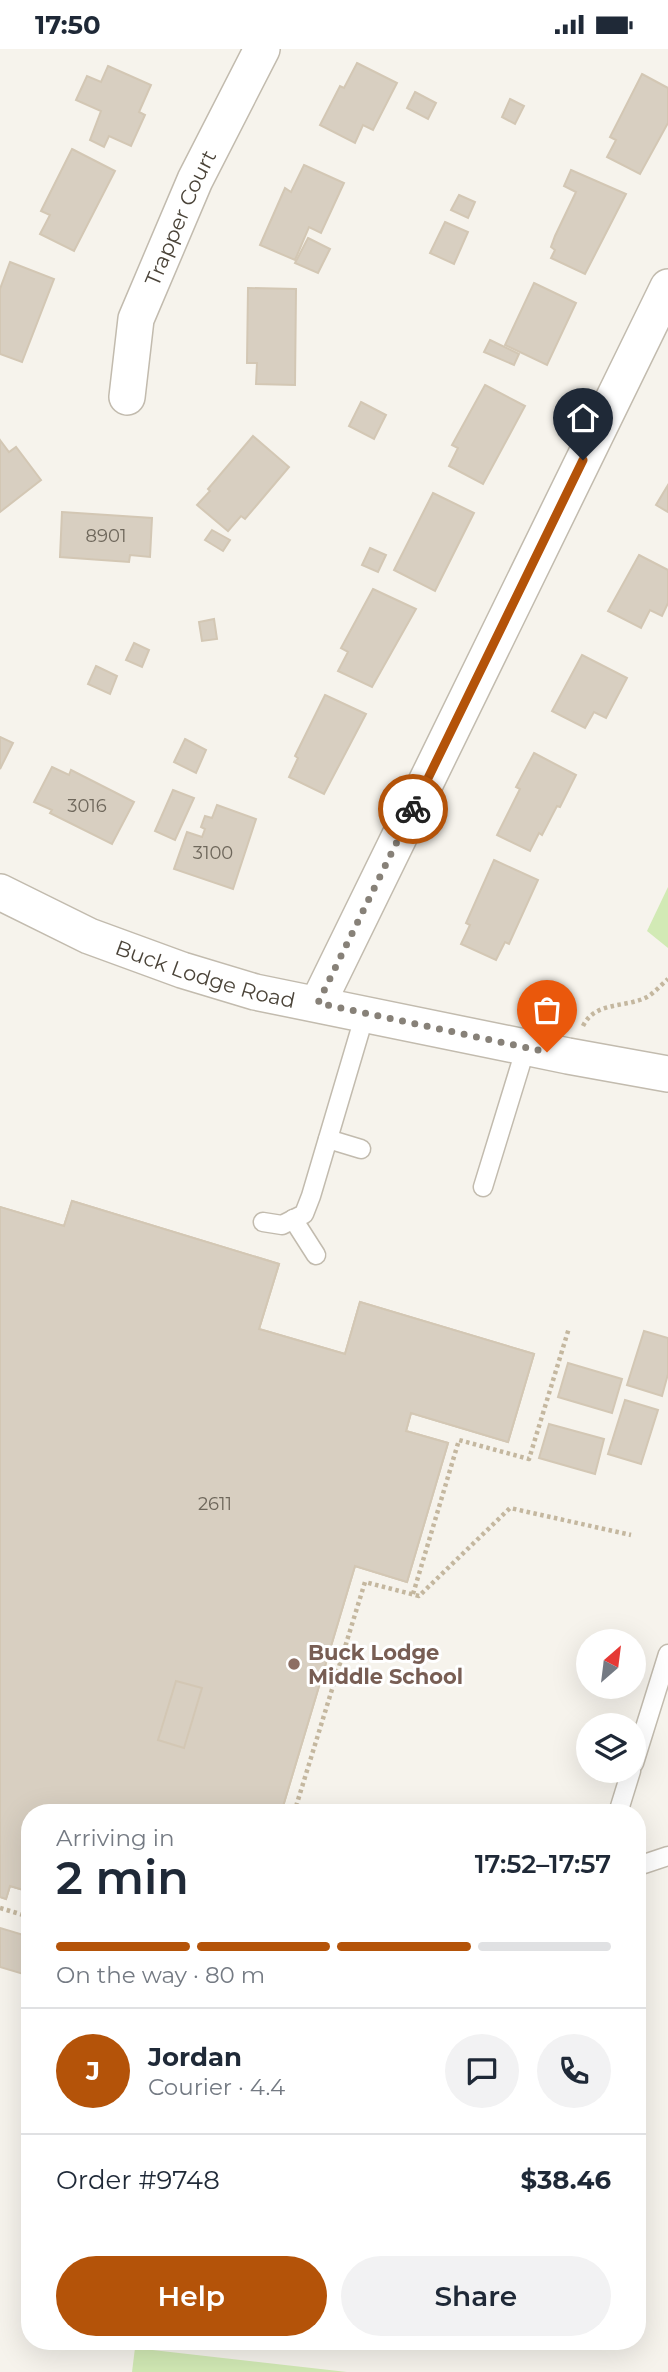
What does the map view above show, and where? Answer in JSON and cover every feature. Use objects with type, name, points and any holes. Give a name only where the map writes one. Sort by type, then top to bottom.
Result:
[{"type":"street","name":"Trapper Court","points":[[127,397],[136,319],[195,180],[262,49]]},
{"type":"street","points":[[318,1003],[668,287]]},
{"type":"street","name":"Buck Lodge Road","points":[[0,892],[89,936],[182,970],[255,992],[668,1074]]},
{"type":"lane","points":[[263,1222],[282,1225],[304,1214],[365,1014]]},
{"type":"lane","points":[[483,1187],[526,1047]]},
{"type":"lane","points":[[328,1139],[361,1149]]},
{"type":"lane","points":[[293,1219],[316,1255]]},
{"type":"lane","points":[[646,1725],[668,1654]]},
{"type":"lane","points":[[621,1804],[627,1783]]},
{"type":"lane","points":[[646,1863],[668,1856]]},
{"type":"path","points":[[568,1056],[586,1020],[606,1006],[646,998],[668,979]]},
{"type":"path","points":[[413,1594],[459,1440],[529,1459],[569,1328]]},
{"type":"path","points":[[297,1804],[365,1582],[419,1596],[510,1508],[631,1535]]},
{"type":"path","points":[[0,1908],[21,1914]]},
{"type":"green space","points":[[668,887],[668,948],[647,931]]},
{"type":"green space","points":[[135,2350],[153,2350],[347,2372],[132,2372]]},
{"type":"building","points":[[357,63],[397,83],[373,130],[363,125],[355,143],[320,125],[340,86],[344,88]]},
{"type":"building","points":[[108,66],[151,85],[139,112],[145,115],[131,146],[109,136],[104,147],[90,140],[101,111],[76,100],[87,76],[101,82]]},
{"type":"building","points":[[642,74],[668,88],[668,123],[640,174],[607,157],[616,140],[610,137]]},
{"type":"building","points":[[415,92],[436,103],[428,119],[407,108]]},
{"type":"building","points":[[510,99],[524,106],[515,124],[502,117]]},
{"type":"building","points":[[72,149],[115,171],[74,251],[40,234],[50,215],[41,211]]},
{"type":"building","points":[[304,165],[344,183],[321,233],[309,227],[295,260],[260,245],[285,188],[291,192]]},
{"type":"building","points":[[571,170],[626,194],[585,274],[551,258],[555,250],[551,247],[555,236],[576,192],[564,186]]},
{"type":"building","points":[[459,195],[475,202],[468,218],[451,210]]},
{"type":"building","points":[[445,222],[468,232],[454,264],[430,253]]},
{"type":"building","points":[[308,238],[330,249],[318,273],[295,263]]},
{"type":"building","points":[[10,262],[54,279],[22,362],[0,354],[0,289]]},
{"type":"building","points":[[534,283],[576,303],[547,365],[505,345]]},
{"type":"building","points":[[248,288],[296,289],[295,385],[256,384],[257,363],[247,363]]},
{"type":"building","points":[[490,340],[519,354],[514,365],[484,352]]},
{"type":"building","points":[[485,385],[525,406],[483,484],[449,466],[458,448],[452,445]]},
{"type":"building","points":[[361,402],[386,415],[374,439],[349,426]]},
{"type":"building","points":[[253,436],[289,467],[245,519],[241,516],[228,531],[197,505]]},
{"type":"building","points":[[0,440],[9,452],[16,447],[41,480],[0,512]]},
{"type":"building","points":[[668,485],[668,512],[656,505]]},
{"type":"building","points":[[433,493],[474,513],[435,591],[394,570]]},
{"type":"building","points":[[62,512],[152,518],[150,557],[130,555],[129,562],[60,557]]},
{"type":"building","points":[[212,530],[230,540],[223,551],[205,540]]},
{"type":"building","points":[[370,548],[386,555],[378,572],[362,565]]},
{"type":"building","points":[[639,555],[668,570],[668,603],[662,616],[650,610],[641,628],[608,611]]},
{"type":"building","points":[[373,589],[416,609],[372,687],[338,671],[348,652],[341,648]]},
{"type":"building","points":[[214,619],[217,639],[202,641],[199,622]]},
{"type":"building","points":[[134,643],[149,650],[142,667],[126,660]]},
{"type":"building","points":[[582,655],[627,678],[606,718],[594,712],[585,728],[552,711]]},
{"type":"building","points":[[96,666],[117,676],[110,694],[88,684]]},
{"type":"building","points":[[325,695],[366,714],[324,794],[289,777],[298,758],[295,756]]},
{"type":"building","points":[[0,737],[13,743],[0,769]]},
{"type":"building","points":[[185,739],[206,750],[196,773],[174,762]]},
{"type":"building","points":[[534,753],[576,775],[560,807],[557,806],[530,851],[497,835],[520,789],[516,787]]},
{"type":"building","points":[[52,767],[69,775],[71,770],[134,802],[112,844],[34,802]]},
{"type":"building","points":[[173,790],[194,798],[175,840],[155,831]]},
{"type":"building","points":[[217,805],[256,819],[233,889],[174,869],[187,832],[202,837],[205,829],[201,827],[205,816],[212,818]]},
{"type":"building","points":[[494,860],[538,880],[509,944],[505,942],[496,960],[461,944],[470,925],[466,923]]},
{"type":"building","points":[[72,1201],[279,1264],[259,1329],[345,1354],[360,1302],[534,1354],[508,1442],[411,1413],[406,1431],[448,1443],[407,1582],[355,1566],[284,1804],[185,1804],[257,1558],[199,1541],[122,1804],[21,1804],[21,1889],[10,1886],[6,1899],[0,1897],[0,1730],[47,1744],[116,1516],[58,1499],[0,1692],[0,1207],[64,1226]],"holes":[[[100,1225],[242,1268],[229,1311],[87,1268]],[[56,1331],[211,1380],[182,1475],[26,1427]]]},
{"type":"building","points":[[72,1201],[279,1264],[259,1329],[345,1354],[360,1302],[534,1354],[508,1442],[411,1413],[406,1431],[448,1443],[407,1582],[355,1566],[284,1804],[21,1804],[21,1889],[10,1886],[6,1899],[0,1897],[0,1207],[64,1226]]},
{"type":"building","points":[[644,1331],[668,1338],[668,1374],[662,1396],[627,1385]]},
{"type":"building","points":[[568,1363],[622,1379],[612,1413],[558,1397]]},
{"type":"building","points":[[625,1400],[658,1410],[641,1464],[608,1454]]},
{"type":"building","points":[[549,1424],[604,1439],[595,1474],[539,1458]]},
{"type":"building","points":[[176,1681],[202,1688],[184,1748],[158,1740]]},
{"type":"building","points":[[0,1928],[21,1934],[21,1973],[0,1967]]},
{"type":"way so far","points":[[413,809],[318,1003],[547,1052]]},
{"type":"place","name":"Buck Lodge Middle School","points":[[294,1664]]},
{"type":"route","points":[[413,809],[583,460]]}]
